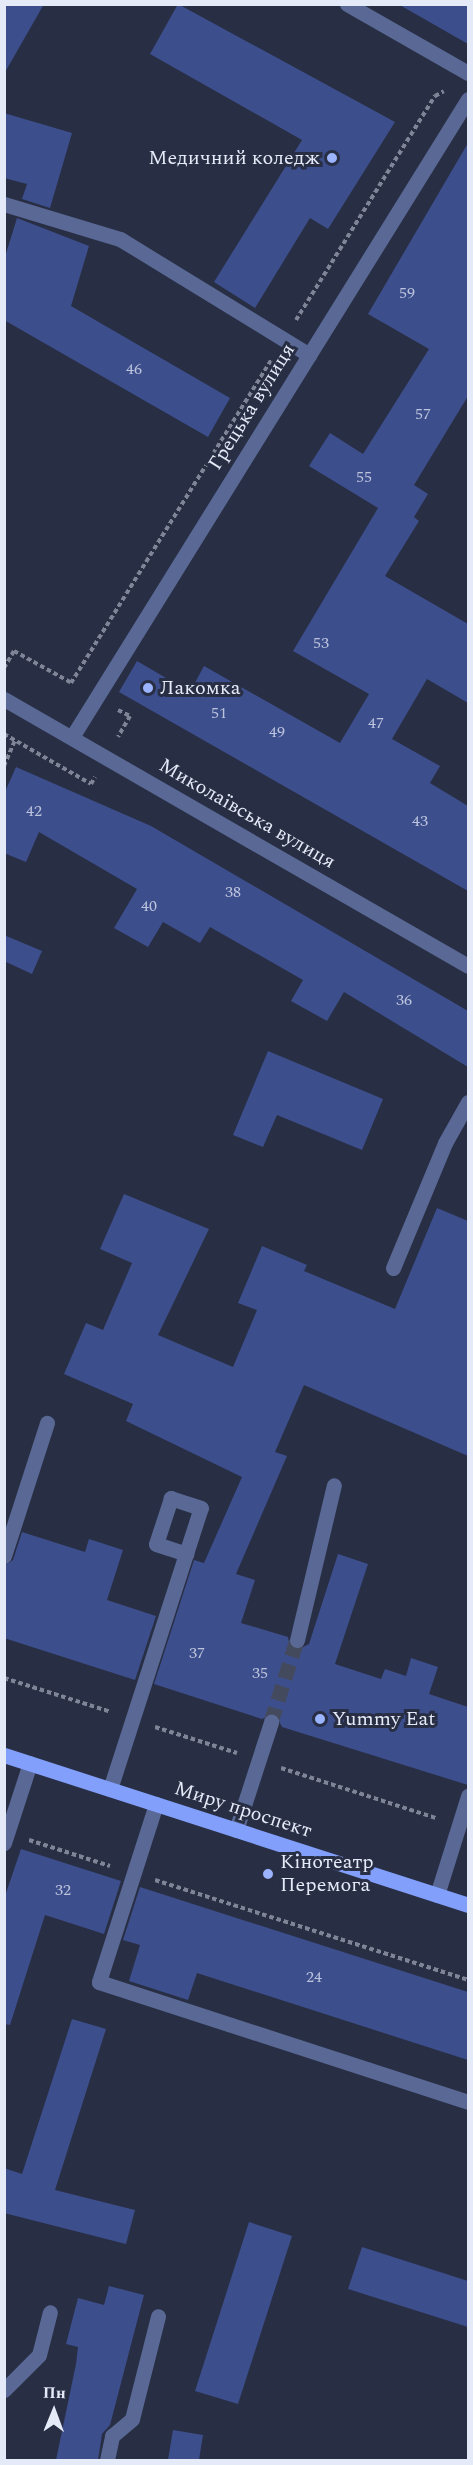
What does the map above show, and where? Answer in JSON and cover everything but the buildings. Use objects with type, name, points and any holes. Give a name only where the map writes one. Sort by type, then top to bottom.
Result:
[{"type":"main road","name":"Миру проспект","points":[[4,1755],[468,1905]]},
{"type":"street","points":[[347,4],[468,73]]},
{"type":"street","name":"Грецька вулиця","points":[[72,737],[468,99]]},
{"type":"street","points":[[4,204],[120,238],[309,355]]},
{"type":"street","name":"Миколаївська вулиця","points":[[6,703],[72,737],[468,966]]},
{"type":"street","points":[[393,1268],[445,1143],[468,1102]]},
{"type":"street","points":[[4,1556],[47,1423]]},
{"type":"street","points":[[297,1640],[334,1485]]},
{"type":"street","points":[[110,1789],[186,1554]]},
{"type":"street","points":[[236,1830],[271,1722]]},
{"type":"street","points":[[6,1838],[30,1763]]},
{"type":"street","points":[[436,1894],[468,1796]]},
{"type":"street","points":[[156,1804],[99,1982],[468,2102]]},
{"type":"street","points":[[4,2390],[39,2355],[50,2312]]},
{"type":"street","points":[[107,2460],[112,2436],[132,2419],[158,2316]]},
{"type":"path","points":[[71,683],[435,96]]},
{"type":"path","points":[[4,668],[14,651],[130,716]]},
{"type":"path","points":[[4,734],[91,784]]},
{"type":"path","points":[[4,766],[15,740]]},
{"type":"path","points":[[6,1838],[134,1874],[468,1980]]},
{"type":"tunnel","points":[[271,1722],[297,1640]]},
{"type":"place","name":"Медичний коледж","points":[[332,158]]},
{"type":"place","name":"Лакомка","points":[[148,688]]},
{"type":"place","name":"Yummy Eat","points":[[320,1719]]},
{"type":"place","name":"Кінотеатр Перемога","points":[[268,1874]]}]
